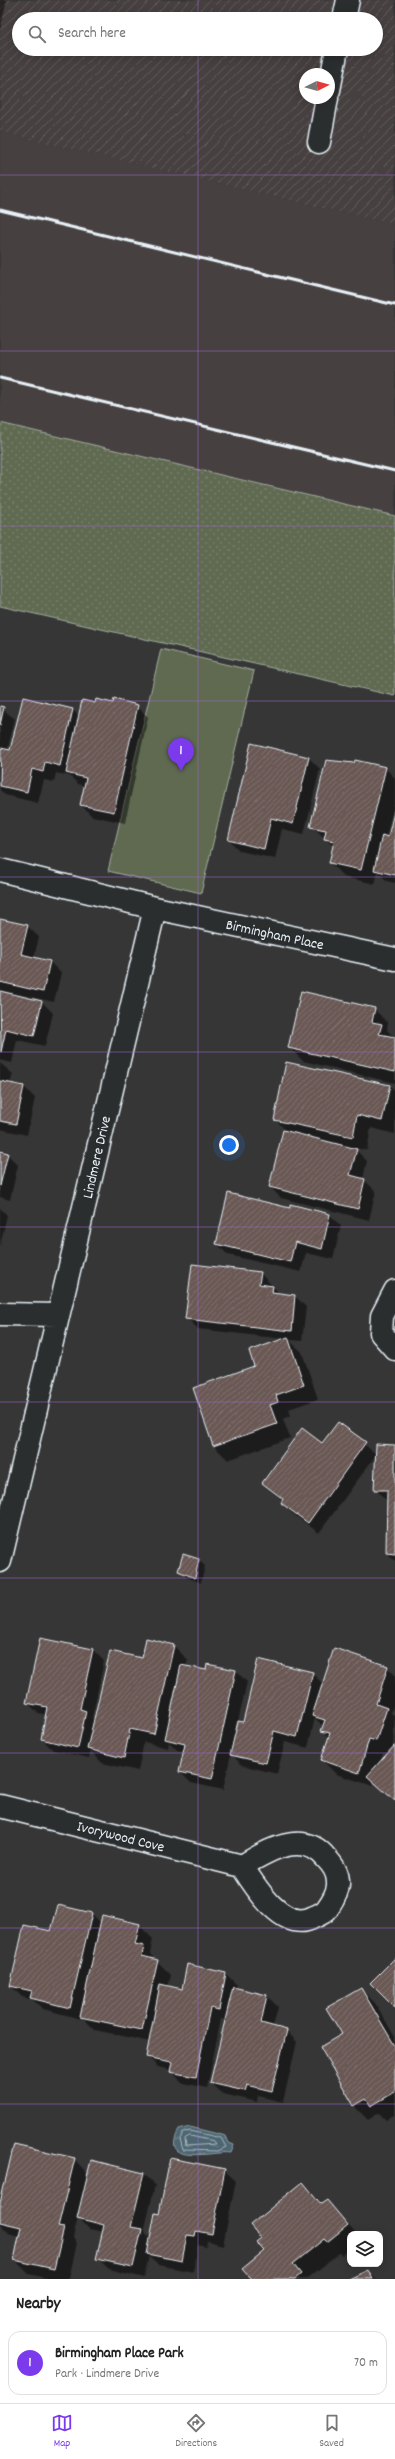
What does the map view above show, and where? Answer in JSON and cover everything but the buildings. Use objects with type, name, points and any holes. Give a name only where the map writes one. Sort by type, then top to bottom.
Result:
[{"type":"street","points":[[345,12],[348,0]]},
{"type":"street","points":[[333,68],[336,56]]},
{"type":"street","points":[[319,142],[326,104]]},
{"type":"street","points":[[0,870],[155,908]]},
{"type":"street","name":"Birmingham Place","points":[[155,908],[395,959]]},
{"type":"street","name":"Lindmere Drive","points":[[0,1561],[155,908]]},
{"type":"street","points":[[395,1291],[382,1316],[381,1333],[395,1348]]},
{"type":"street","points":[[0,1314],[58,1315]]},
{"type":"street","name":"Ivorywood Cove","points":[[0,1806],[242,1866]]},
{"type":"shaded area","points":[[0,0],[395,0],[395,225],[0,132]]},
{"type":"shaded area","points":[[0,132],[395,225],[395,516],[0,423]]},
{"type":"green space","points":[[0,423],[395,516],[395,696],[0,606]]},
{"type":"green space","points":[[161,649],[254,671],[201,893],[108,871]]},
{"type":"water","points":[[190,2127],[226,2136],[229,2143],[234,2145],[231,2153],[192,2155],[183,2153],[176,2149],[175,2142],[179,2130]]},
{"type":"railway","points":[[0,210],[395,305]]},
{"type":"railway","points":[[0,378],[395,471]]},
{"type":"place","name":"Birmingham Place Park","points":[[181,771]]}]
